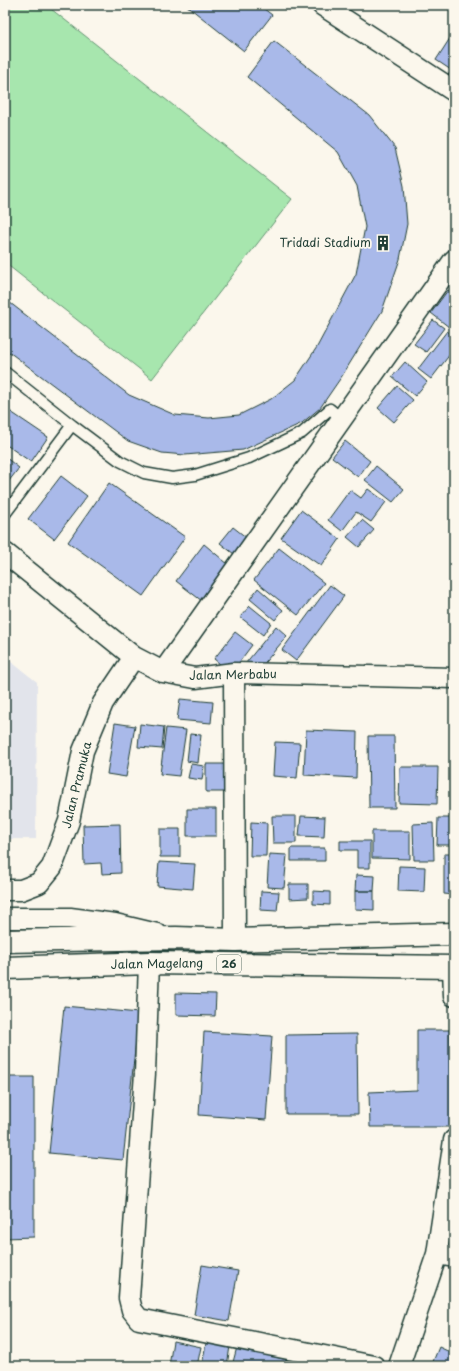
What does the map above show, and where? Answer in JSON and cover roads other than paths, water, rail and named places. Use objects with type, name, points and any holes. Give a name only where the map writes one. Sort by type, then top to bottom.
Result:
[{"type":"highway","name":"Jalan Magelang","points":[[5,941],[176,938],[235,940],[454,934]]},
{"type":"highway","name":"Jalan Magelang","points":[[5,968],[149,963],[453,967]]},
{"type":"street","points":[[322,5],[454,91]]},
{"type":"street","points":[[163,672],[454,260]]},
{"type":"street","name":"Jalan Merbabu","points":[[5,553],[134,657],[163,672],[195,678],[234,673],[454,678]]},
{"type":"street","name":"Jalan Pramuka","points":[[5,890],[21,890],[39,882],[52,867],[70,821],[83,751],[103,703],[134,657]]},
{"type":"street","points":[[234,673],[235,940]]},
{"type":"street","points":[[5,918],[78,919],[115,924],[176,938]]},
{"type":"street","points":[[149,963],[146,1073],[129,1298],[132,1310],[140,1319],[146,1321],[374,1366]]},
{"type":"street","points":[[453,967],[454,996]]},
{"type":"street","points":[[399,1366],[446,1255],[454,1140]]},
{"type":"lane","points":[[5,372],[72,425],[120,460],[144,473],[172,478],[196,475],[249,458],[302,433],[330,409],[342,419]]},
{"type":"lane","points":[[5,514],[72,425]]},
{"type":"place","name":"Tridadi Stadium","points":[[383,243]]}]
